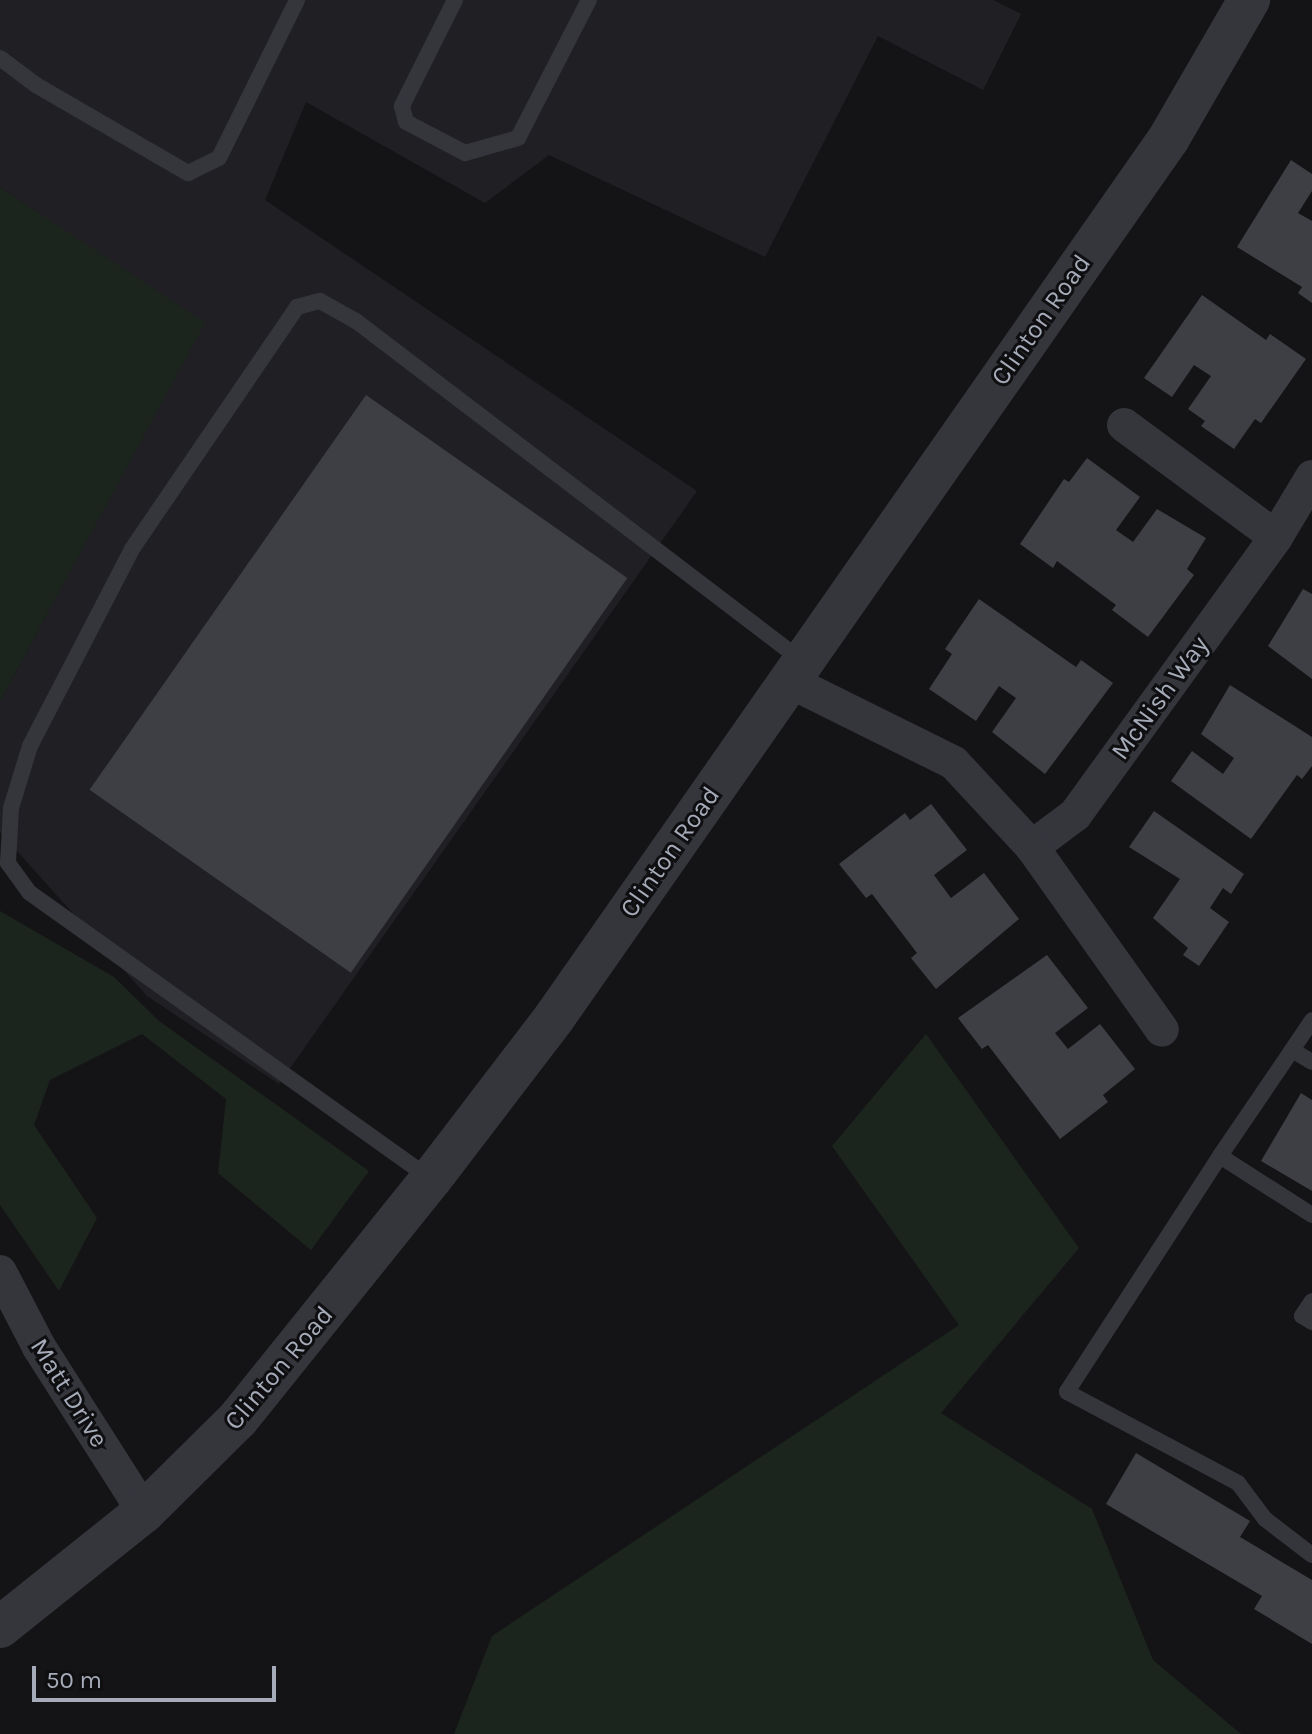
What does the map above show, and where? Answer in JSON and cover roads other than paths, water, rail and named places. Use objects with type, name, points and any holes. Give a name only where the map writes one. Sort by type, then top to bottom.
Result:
[{"type":"street","name":"Clinton Road","points":[[0,1627],[144,1512],[238,1419],[431,1179],[554,1018],[1169,138],[1249,0]]},
{"type":"street","points":[[1124,425],[1276,537]]},
{"type":"street","name":"McNish Way","points":[[1032,847],[1075,815],[1276,537],[1312,477]]},
{"type":"street","points":[[795,671],[954,763],[1032,847],[1162,1030]]},
{"type":"street","name":"Matt Drive","points":[[0,1272],[39,1347],[144,1512]]},
{"type":"lane","points":[[0,58],[36,85],[188,173],[219,158],[297,0]]},
{"type":"lane","points":[[455,0],[402,106],[406,122],[465,153],[518,138],[589,0]]},
{"type":"lane","points":[[431,1179],[29,892],[8,863],[11,808],[30,746],[117,577],[297,307],[320,301],[356,321],[795,671]]},
{"type":"lane","points":[[1312,1020],[1067,1392],[1238,1483],[1265,1519],[1312,1555]]},
{"type":"lane","points":[[1292,1050],[1312,1062]]},
{"type":"lane","points":[[1220,1156],[1312,1215]]},
{"type":"lane","points":[[1312,1301],[1302,1316],[1312,1322]]}]
